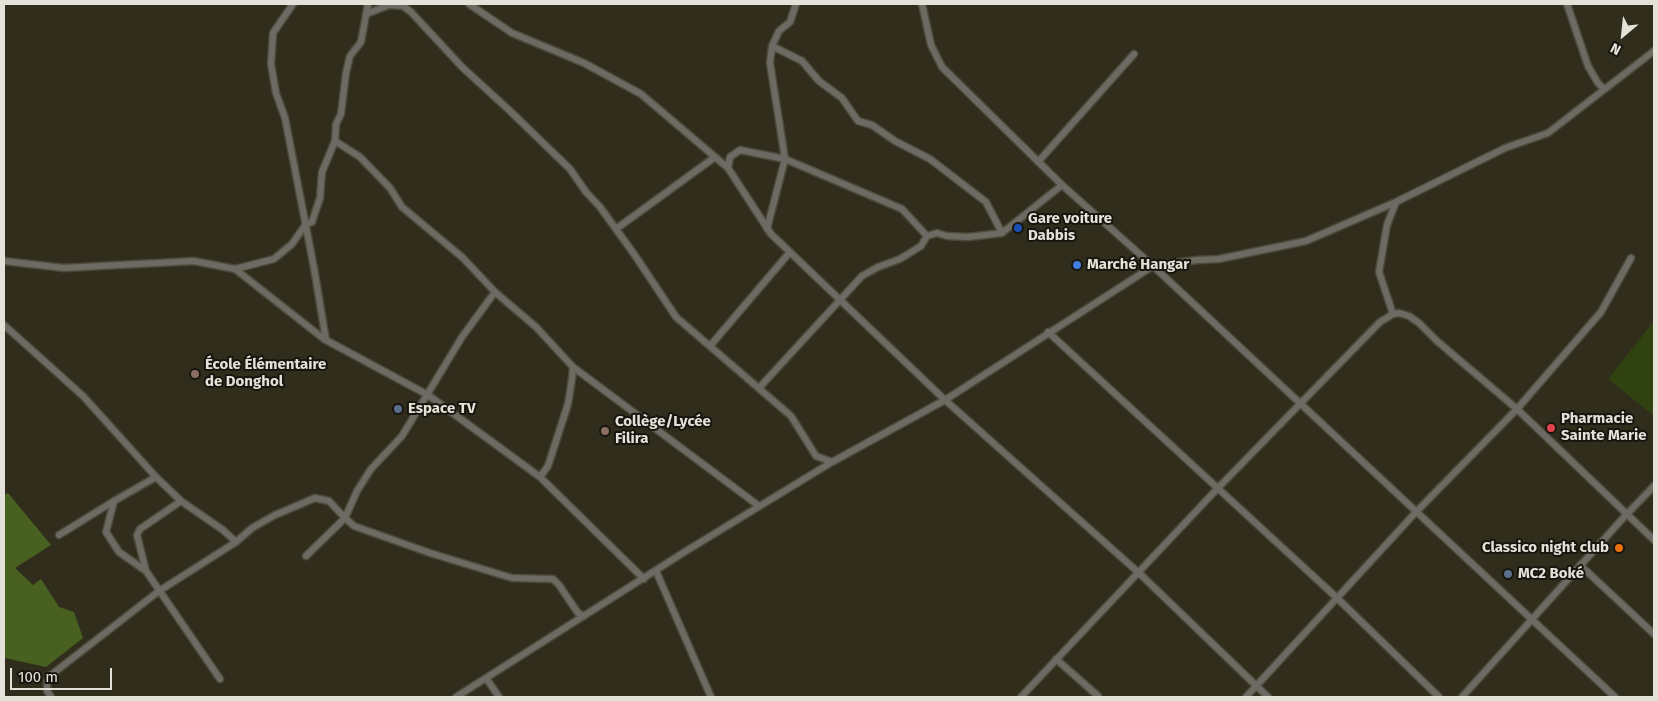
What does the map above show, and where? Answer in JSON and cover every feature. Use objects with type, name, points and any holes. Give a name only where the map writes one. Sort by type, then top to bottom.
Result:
[{"type":"street","points":[[293,4],[274,33],[271,64],[276,93],[285,118],[326,340]]},
{"type":"street","points":[[4,261],[64,268],[194,261],[235,269],[274,259],[292,244],[306,224],[312,222],[320,198],[322,172],[335,140],[336,124],[341,114],[350,56],[361,42],[368,4]]},
{"type":"street","points":[[469,4],[512,33],[584,63],[641,94],[728,168],[771,234],[945,400],[1139,573],[1268,697]]},
{"type":"street","points":[[768,228],[785,159],[770,63],[772,46],[779,30],[790,22],[796,4]]},
{"type":"street","points":[[922,4],[931,45],[942,67],[1062,185],[1153,266],[1615,697]]},
{"type":"street","points":[[1567,4],[1588,66],[1604,89]]},
{"type":"street","points":[[366,14],[389,5],[403,6],[411,12],[462,67],[510,110],[570,169],[616,229],[676,317],[791,416],[816,456],[832,462]]},
{"type":"street","points":[[772,46],[802,61],[819,81],[842,98],[858,121],[872,124],[895,141],[930,159],[986,202],[1002,233]]},
{"type":"street","points":[[456,697],[832,462],[945,400],[1153,266],[1219,259],[1306,241],[1396,202],[1505,148],[1548,133],[1654,51]]},
{"type":"street","points":[[1038,162],[1134,54]]},
{"type":"street","points":[[335,140],[360,157],[390,188],[402,207],[463,258],[495,292],[536,327],[573,367],[760,506]]},
{"type":"street","points":[[728,168],[730,158],[740,150],[785,159],[902,209],[927,236]]},
{"type":"street","points":[[616,229],[715,157]]},
{"type":"street","points":[[759,388],[862,276],[878,267],[900,259],[921,246],[927,236],[937,233],[947,236],[968,237],[1002,233],[1062,185]]},
{"type":"street","points":[[1393,314],[1379,272],[1386,225],[1396,202]]},
{"type":"street","points":[[710,346],[790,252]]},
{"type":"street","points":[[1246,697],[1336,597],[1517,409],[1601,312],[1631,258]]},
{"type":"street","points":[[235,269],[326,340],[428,395],[540,478],[644,579]]},
{"type":"street","points":[[306,556],[345,518],[357,491],[371,469],[402,436],[462,337],[495,292]]},
{"type":"street","points":[[1021,697],[1217,489],[1380,322],[1393,314],[1399,313],[1409,316],[1419,323],[1437,341],[1517,409],[1654,540]]},
{"type":"street","points":[[4,325],[83,396],[156,478],[181,501],[223,530],[236,542]]},
{"type":"street","points":[[1048,332],[1336,597],[1439,697]]},
{"type":"street","points":[[540,478],[548,466],[566,412],[573,367]]},
{"type":"street","points":[[59,535],[156,478]]},
{"type":"street","points":[[1462,697],[1626,514],[1654,486]]},
{"type":"street","points":[[51,697],[47,691],[47,682],[51,675],[160,591],[236,542],[252,528],[275,515],[315,498],[329,501],[354,526],[430,553],[512,578],[553,579],[578,613],[584,616]]},
{"type":"street","points":[[114,501],[106,532],[119,552],[146,570]]},
{"type":"street","points":[[181,501],[140,529],[137,535],[146,570],[220,679]]},
{"type":"street","points":[[1580,565],[1654,634]]},
{"type":"street","points":[[656,571],[711,697]]},
{"type":"street","points":[[1056,659],[1098,696]]},
{"type":"street","points":[[486,678],[499,697]]},
{"type":"green space","points":[[1654,321],[1654,416],[1608,379]]},
{"type":"green space","points":[[8,493],[51,545],[15,568],[33,585],[41,579],[59,607],[74,612],[83,638],[46,667],[5,658],[4,656],[4,495]]},
{"type":"place","name":"Gare voiture Dabbis","points":[[1018,228]]},
{"type":"place","name":"Marché Hangar","points":[[1077,265]]},
{"type":"place","name":"École Élémentaire de Donghol","points":[[195,374]]},
{"type":"place","name":"Espace TV","points":[[398,409]]},
{"type":"place","name":"Pharmacie Sainte Marie","points":[[1551,428]]},
{"type":"place","name":"Collège/Lycée Filira","points":[[605,431]]},
{"type":"place","name":"Classico night club","points":[[1619,548]]},
{"type":"place","name":"MC2 Boké","points":[[1508,574]]}]
